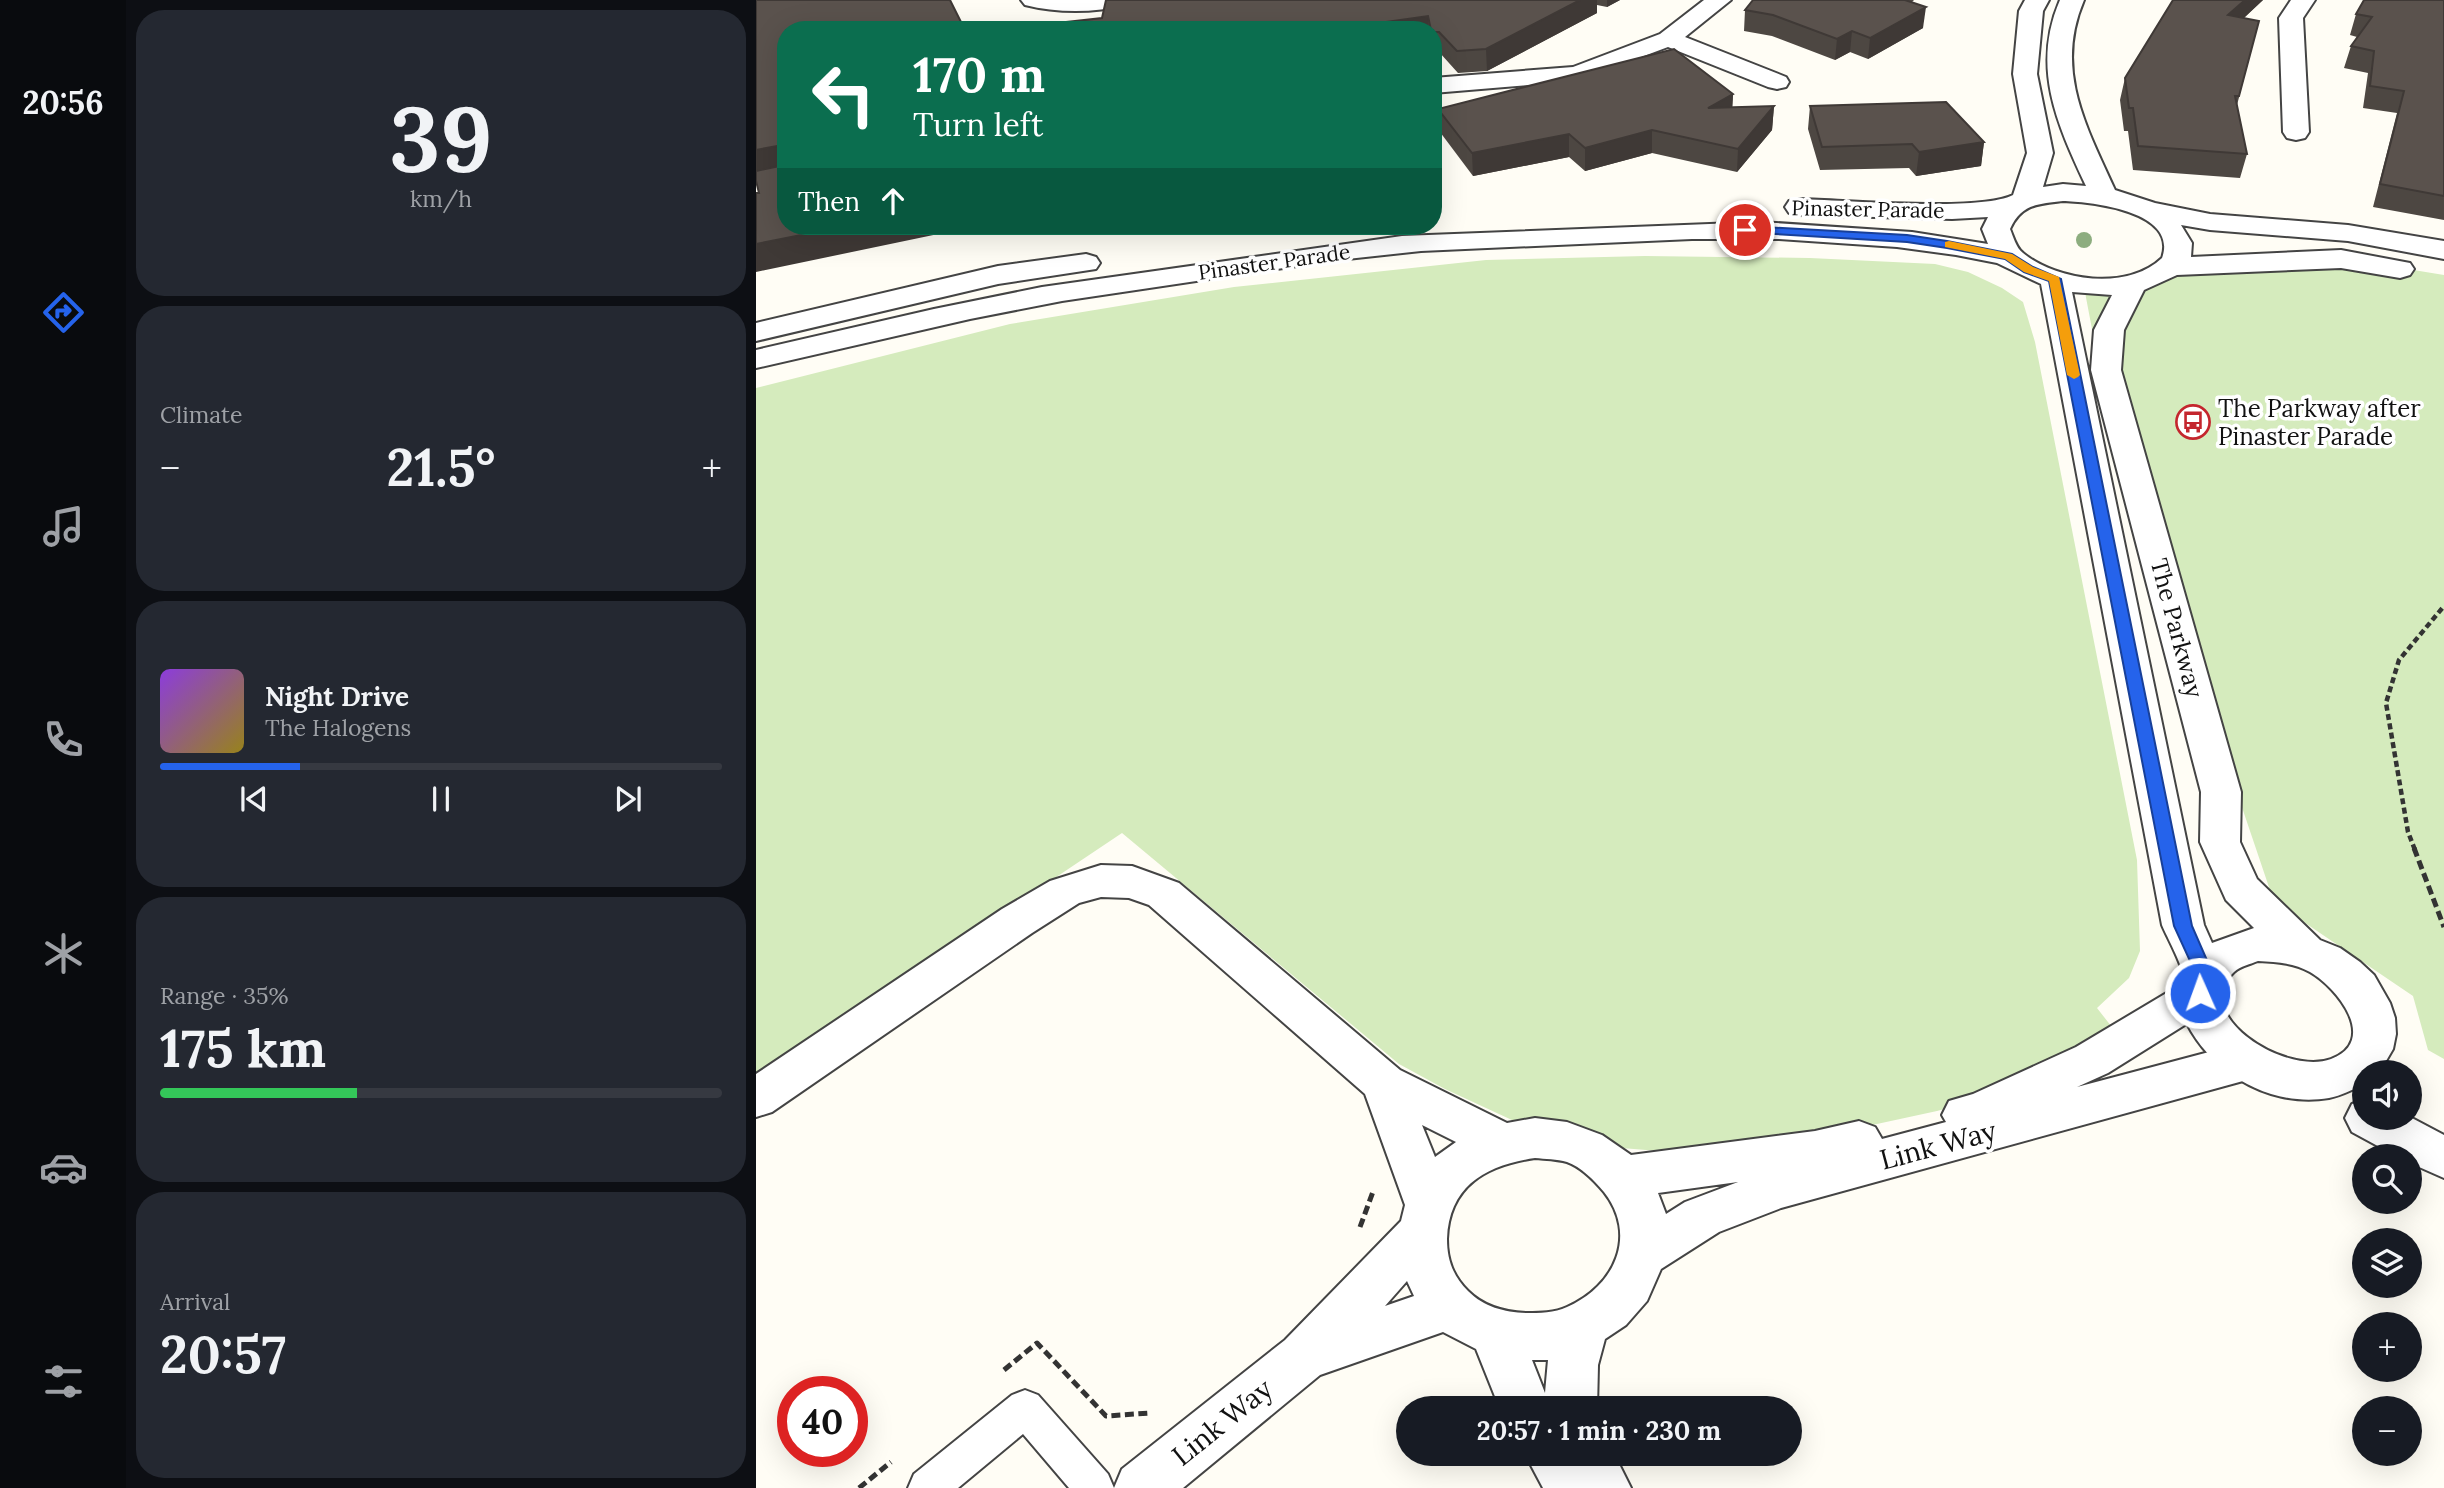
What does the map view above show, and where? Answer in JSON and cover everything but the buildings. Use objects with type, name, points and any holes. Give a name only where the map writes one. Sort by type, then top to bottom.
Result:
[{"type":"street","points":[[1033,0],[1071,4],[1118,0]]},
{"type":"street","points":[[1442,86],[1577,74],[1668,38],[1719,0]]},
{"type":"street","points":[[2008,256],[1998,243],[1994,230],[1998,218],[2017,202],[2040,153],[2025,74],[2031,11],[2038,0]]},
{"type":"street","points":[[2072,0],[2063,22],[2058,51],[2070,115],[2102,195]]},
{"type":"street","points":[[2296,132],[2291,18],[2304,0]]},
{"type":"street","points":[[1668,38],[1777,82]]},
{"type":"street","name":"Pinaster Parade","points":[[1442,218],[1726,205],[1942,211],[2017,202],[2050,193],[2102,195],[2148,210]]},
{"type":"street","points":[[2148,210],[2210,222],[2348,233],[2444,250]]},
{"type":"street","points":[[2148,210],[2167,223],[2178,238],[2179,254],[2170,267]]},
{"type":"street","name":"Pinaster Parade","points":[[756,359],[1040,296],[1387,245],[1745,230],[1907,239],[2008,256],[2028,269],[2055,279],[2108,286],[2154,277],[2170,267]]},
{"type":"street","name":"Pinaster Parade","points":[[756,332],[998,275],[1287,235]]},
{"type":"street","points":[[2170,267],[2341,259],[2444,275]]},
{"type":"street","name":"The Parkway","points":[[2055,279],[2183,926],[2202,984]]},
{"type":"street","name":"The Parkway","points":[[2133,283],[2109,330],[2106,370],[2221,792],[2220,842],[2241,890],[2304,950]]},
{"type":"street","points":[[756,1098],[1017,921],[1066,892],[1101,881],[1132,882],[1164,894],[1384,1083],[1502,1143]]},
{"type":"street","points":[[2352,1070],[2319,1081],[2296,1081],[2278,1077],[2244,1062],[2219,1041],[2204,1017],[2202,984],[2235,949],[2256,944],[2304,950],[2345,973],[2370,1007],[2375,1034],[2373,1060]]},
{"type":"street","name":"Link Way","points":[[1623,1177],[1815,1152],[1981,1111],[2092,1060],[2202,984]]},
{"type":"street","name":"Link Way","points":[[1644,1254],[1702,1217],[1777,1188],[2244,1062]]},
{"type":"street","points":[[2296,1081],[2352,1110]]},
{"type":"street","points":[[1384,1083],[1425,1218]]},
{"type":"street","points":[[2422,1124],[2444,1149]]},
{"type":"street","points":[[2391,1130],[2444,1158]]},
{"type":"street","name":"Link Way","points":[[1141,1488],[1303,1357],[1425,1218],[1447,1177],[1472,1156],[1502,1143],[1535,1138],[1569,1143],[1599,1156],[1623,1177],[1637,1200],[1645,1226],[1644,1254],[1633,1283],[1612,1309],[1583,1327],[1555,1336],[1524,1338],[1495,1333],[1470,1323],[1450,1307],[1433,1285],[1423,1260],[1425,1218]]},
{"type":"street","name":"Link Way","points":[[1303,1357],[1450,1307]]},
{"type":"street","points":[[1571,1396],[1572,1365],[1583,1327]]},
{"type":"street","points":[[1495,1333],[1521,1396]]},
{"type":"street","points":[[1559,1466],[1575,1488]]},
{"type":"street","points":[[1592,1466],[1604,1488]]},
{"type":"lane","points":[[928,1488],[1025,1408],[1094,1488]]},
{"type":"path","points":[[2444,606],[2399,660],[2386,703],[2408,832],[2444,926]]},
{"type":"path","points":[[995,1377],[1037,1343],[1106,1416],[1148,1414],[1159,1406]]},
{"type":"path","points":[[859,1488],[901,1454]]},
{"type":"green space","points":[[1645,256],[1810,258],[1935,264],[1968,272],[2002,288],[2023,302],[2035,342],[2137,860],[2140,951],[2129,978],[2097,1008],[2115,1031],[1992,1096],[1937,1111],[1803,1140],[1671,1152],[1609,1147],[1529,1128],[1445,1089],[1399,1064],[1122,833],[756,1078],[756,388],[1010,324],[1234,287],[1486,260]]},
{"type":"green space","points":[[2340,258],[2444,275],[2444,1059],[2428,1050],[2413,996],[2274,902],[2107,408],[2084,287],[2171,268]]},
{"type":"slow traffic","points":[[1949,245],[2008,256],[2028,269],[2055,279],[2074,375]]},
{"type":"place","name":"The Parkway after Pinaster Parade","points":[[2193,422]]},
{"type":"route","points":[[1745,230],[1907,239],[1947,244],[2008,256],[2028,269],[2055,279],[2183,926],[2204,974],[2200,993]]}]
